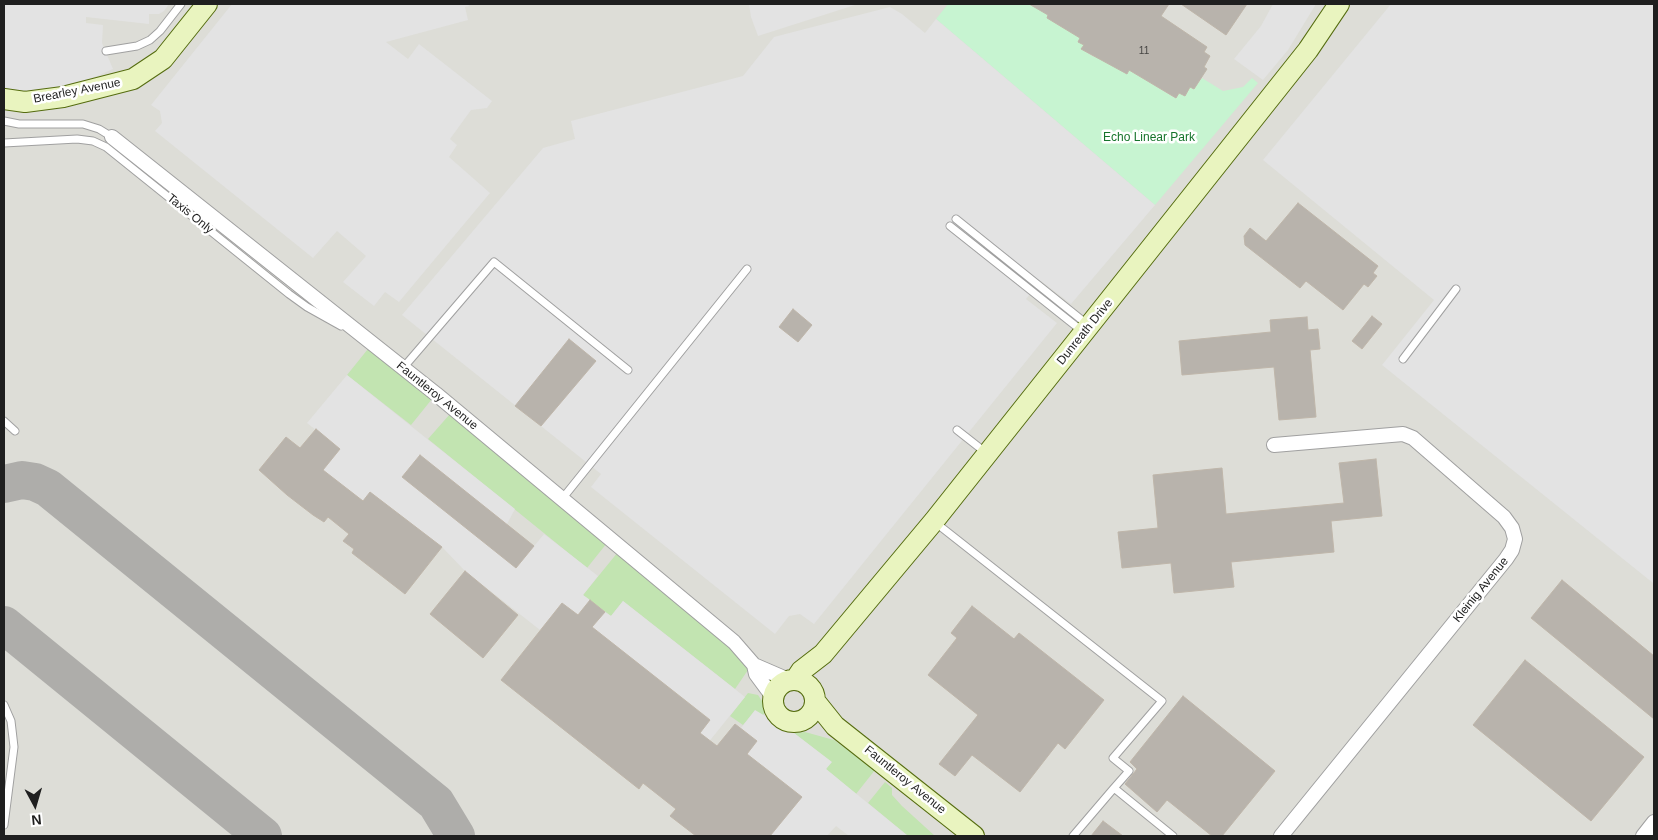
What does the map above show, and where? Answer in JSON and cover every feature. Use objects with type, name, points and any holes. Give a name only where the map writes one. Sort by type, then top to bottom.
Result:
[{"type":"main road","name":"Brearley Avenue","points":[[4,99],[25,102],[56,98],[132,79],[163,59],[207,4]]},
{"type":"main road","name":"Dunreath Drive","points":[[793,681],[801,671],[823,654],[934,521],[1308,50],[1339,4]]},
{"type":"main road","name":"Dunreath Drive","points":[[814,697],[823,654]]},
{"type":"main road","points":[[793,681],[805,684],[814,697],[812,711],[804,720],[792,722],[781,718],[775,708],[773,697],[782,685],[793,681]]},
{"type":"main road","name":"Fauntleroy Avenue","points":[[814,697],[835,726],[974,836]]},
{"type":"main road","name":"Fauntleroy Avenue","points":[[804,720],[835,726]]},
{"type":"street","name":"Fauntleroy Avenue","points":[[112,136],[403,368],[734,642],[754,664],[793,681]]},
{"type":"street","name":"Kleinig Avenue","points":[[1274,445],[1395,434],[1408,436],[1504,517],[1512,528],[1514,539],[1506,559],[1281,836]]},
{"type":"street","name":"Fauntleroy Avenue","points":[[754,664],[756,674],[773,697]]},
{"type":"street","points":[[1643,836],[1654,822]]},
{"type":"lane","points":[[106,52],[137,46],[150,40],[167,23],[181,4]]},
{"type":"lane","points":[[4,121],[20,124],[83,124],[98,128],[112,136]]},
{"type":"lane","name":"Taxis Only","points":[[4,144],[77,139],[93,141],[106,147],[289,294],[313,311],[362,336]]},
{"type":"lane","points":[[956,219],[1087,329]]},
{"type":"lane","points":[[950,226],[1087,329]]},
{"type":"lane","points":[[403,368],[494,262],[628,370]]},
{"type":"lane","points":[[562,499],[747,269]]},
{"type":"lane","points":[[1403,358],[1456,289]]},
{"type":"lane","points":[[4,421],[15,431]]},
{"type":"lane","points":[[957,430],[988,454]]},
{"type":"lane","points":[[934,521],[1162,701],[1113,758],[1130,771],[1073,836]]},
{"type":"lane","points":[[4,704],[11,721],[14,747],[4,826]]},
{"type":"lane","points":[[1114,788],[1174,836]]},
{"type":"shaded area","points":[[4,4],[1654,4],[1654,822],[1643,836],[4,836]]},
{"type":"shaded area","points":[[4,4],[169,4],[159,14],[149,14],[149,24],[86,17],[86,23],[103,25],[102,43],[113,69],[81,83],[38,93],[4,91]]},
{"type":"shaded area","points":[[232,4],[468,4],[469,6],[465,7],[468,20],[386,42],[408,59],[419,44],[492,101],[487,108],[471,110],[450,139],[457,145],[449,157],[490,193],[399,302],[385,292],[374,306],[343,282],[366,256],[337,231],[313,258],[155,131],[162,123],[160,111],[151,105]]},
{"type":"shaded area","points":[[749,4],[858,4],[758,36],[751,17]]},
{"type":"shaded area","points":[[1273,4],[1316,4],[1288,50],[1263,80],[1234,59],[1261,26]]},
{"type":"shaded area","points":[[1391,4],[1652,4],[1654,6],[1653,583],[1382,365],[1434,300],[1263,160]]},
{"type":"shaded area","points":[[890,7],[902,14],[925,33],[936,19],[1155,205],[1071,304],[1041,281],[1026,299],[1057,323],[814,624],[800,614],[789,616],[775,634],[591,487],[601,474],[402,315],[543,148],[575,139],[571,121],[743,76],[774,37]]},
{"type":"shaded area","points":[[347,375],[515,509],[507,524],[516,568],[544,534],[598,576],[583,595],[590,600],[578,615],[562,603],[540,630],[465,571],[442,547],[370,492],[363,501],[323,470],[340,449],[307,423]]},
{"type":"shaded area","points":[[623,601],[745,697],[699,754],[689,746],[710,719],[592,627],[605,612],[611,616]]},
{"type":"shaded area","points":[[755,710],[794,733],[832,762],[826,769],[908,836],[849,836],[836,826],[827,836],[770,836],[802,797],[762,765],[741,761],[757,741],[741,728]]},
{"type":"green space","name":"Echo Linear Park","points":[[948,4],[1034,4],[1034,6],[1048,12],[1047,18],[1065,29],[1087,26],[1078,41],[1084,45],[1081,49],[1094,57],[1098,52],[1114,67],[1127,74],[1129,70],[1175,98],[1179,93],[1185,96],[1190,87],[1194,89],[1202,78],[1223,91],[1243,87],[1252,78],[1258,83],[1155,205],[936,19]]},
{"type":"green space","points":[[372,344],[436,394],[411,425],[347,375]]},
{"type":"green space","points":[[450,414],[607,543],[587,568],[428,439]]},
{"type":"green space","points":[[618,552],[742,657],[748,665],[748,670],[735,689],[623,601],[611,616],[583,595]]},
{"type":"green space","points":[[748,693],[758,695],[766,707],[763,716],[755,711],[743,725],[730,716]]},
{"type":"green space","points":[[805,732],[834,740],[875,770],[856,794],[826,769],[831,762],[794,733]]},
{"type":"green space","points":[[885,782],[892,788],[892,795],[902,806],[935,836],[908,836],[868,803]]},
{"type":"building","points":[[1029,4],[1169,4],[1161,16],[1207,47],[1204,52],[1210,56],[1204,67],[1207,69],[1194,89],[1190,87],[1185,96],[1179,93],[1176,98],[1129,70],[1127,74],[1081,49],[1084,45],[1078,42],[1080,38],[1047,18],[1048,15]]},
{"type":"building","points":[[1181,4],[1247,4],[1226,35]]},
{"type":"building","points":[[1298,203],[1378,266],[1373,273],[1377,276],[1368,287],[1364,284],[1343,310],[1306,281],[1300,288],[1245,245],[1244,236],[1250,228],[1266,241]]},
{"type":"building","points":[[793,309],[812,325],[798,342],[779,327]]},
{"type":"building","points":[[1372,316],[1382,324],[1362,349],[1352,341]]},
{"type":"building","points":[[1307,317],[1308,330],[1318,329],[1320,349],[1310,350],[1316,417],[1279,420],[1274,367],[1182,375],[1179,341],[1271,332],[1270,320]]},
{"type":"building","points":[[569,339],[596,361],[541,426],[515,406]]},
{"type":"building","points":[[316,429],[340,449],[323,470],[363,501],[370,492],[442,547],[405,594],[352,553],[354,549],[343,541],[349,534],[328,517],[324,522],[313,515],[259,470],[286,437],[300,448]]},
{"type":"building","points":[[420,455],[534,546],[516,568],[402,477]]},
{"type":"building","points":[[1376,459],[1382,516],[1331,521],[1334,552],[1231,562],[1234,587],[1174,593],[1171,563],[1122,568],[1118,532],[1158,528],[1153,475],[1222,468],[1226,514],[1344,503],[1339,463]]},
{"type":"building","points":[[465,571],[518,615],[483,658],[430,614]]},
{"type":"building","points":[[1562,580],[1654,656],[1654,719],[1531,618]]},
{"type":"building","points":[[590,600],[605,612],[592,627],[710,720],[700,733],[717,746],[735,724],[757,741],[747,754],[802,797],[770,836],[696,836],[670,816],[676,809],[643,783],[639,789],[501,680],[562,603],[578,615]]},
{"type":"building","points":[[972,606],[1014,639],[1019,633],[1104,700],[1065,749],[1058,743],[1020,792],[972,755],[955,776],[939,764],[978,715],[928,675],[957,638],[951,633]]},
{"type":"building","points":[[1525,660],[1644,757],[1591,821],[1473,725]]},
{"type":"building","points":[[1183,696],[1275,771],[1222,836],[1212,836],[1167,800],[1157,812],[1125,784],[1137,769],[1130,762]]},
{"type":"building","points":[[1103,821],[1123,836],[1091,836]]},
{"type":"taxiway","points":[[4,484],[22,480],[35,482],[48,488],[436,803],[456,836]]},
{"type":"taxiway","points":[[4,625],[263,836]]}]
